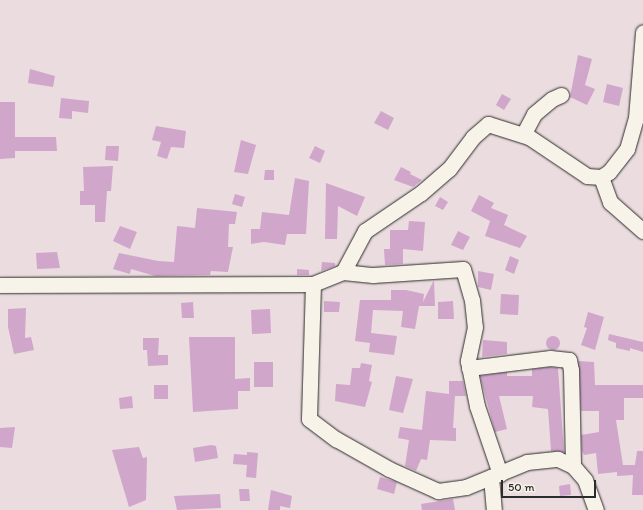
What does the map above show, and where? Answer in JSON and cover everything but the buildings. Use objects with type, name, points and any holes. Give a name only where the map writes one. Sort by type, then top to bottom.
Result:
[{"type":"street","points":[[343,272],[365,232],[421,193],[449,169],[473,137],[488,124],[523,135],[587,176],[601,177],[609,172],[627,149],[636,118],[643,32]]},
{"type":"street","points":[[523,135],[534,114],[552,99],[561,95]]},
{"type":"street","points":[[601,177],[610,202],[643,231]]},
{"type":"street","points":[[0,285],[313,284],[343,272],[373,275],[463,269],[472,300],[475,327],[468,361],[479,414],[495,475],[494,510]]},
{"type":"street","points":[[313,284],[309,419],[336,439],[390,469],[438,491],[466,487],[527,462],[558,460],[573,466],[584,480],[596,510]]},
{"type":"street","points":[[469,368],[550,358],[569,360],[571,370],[570,410],[575,455],[573,466]]}]
